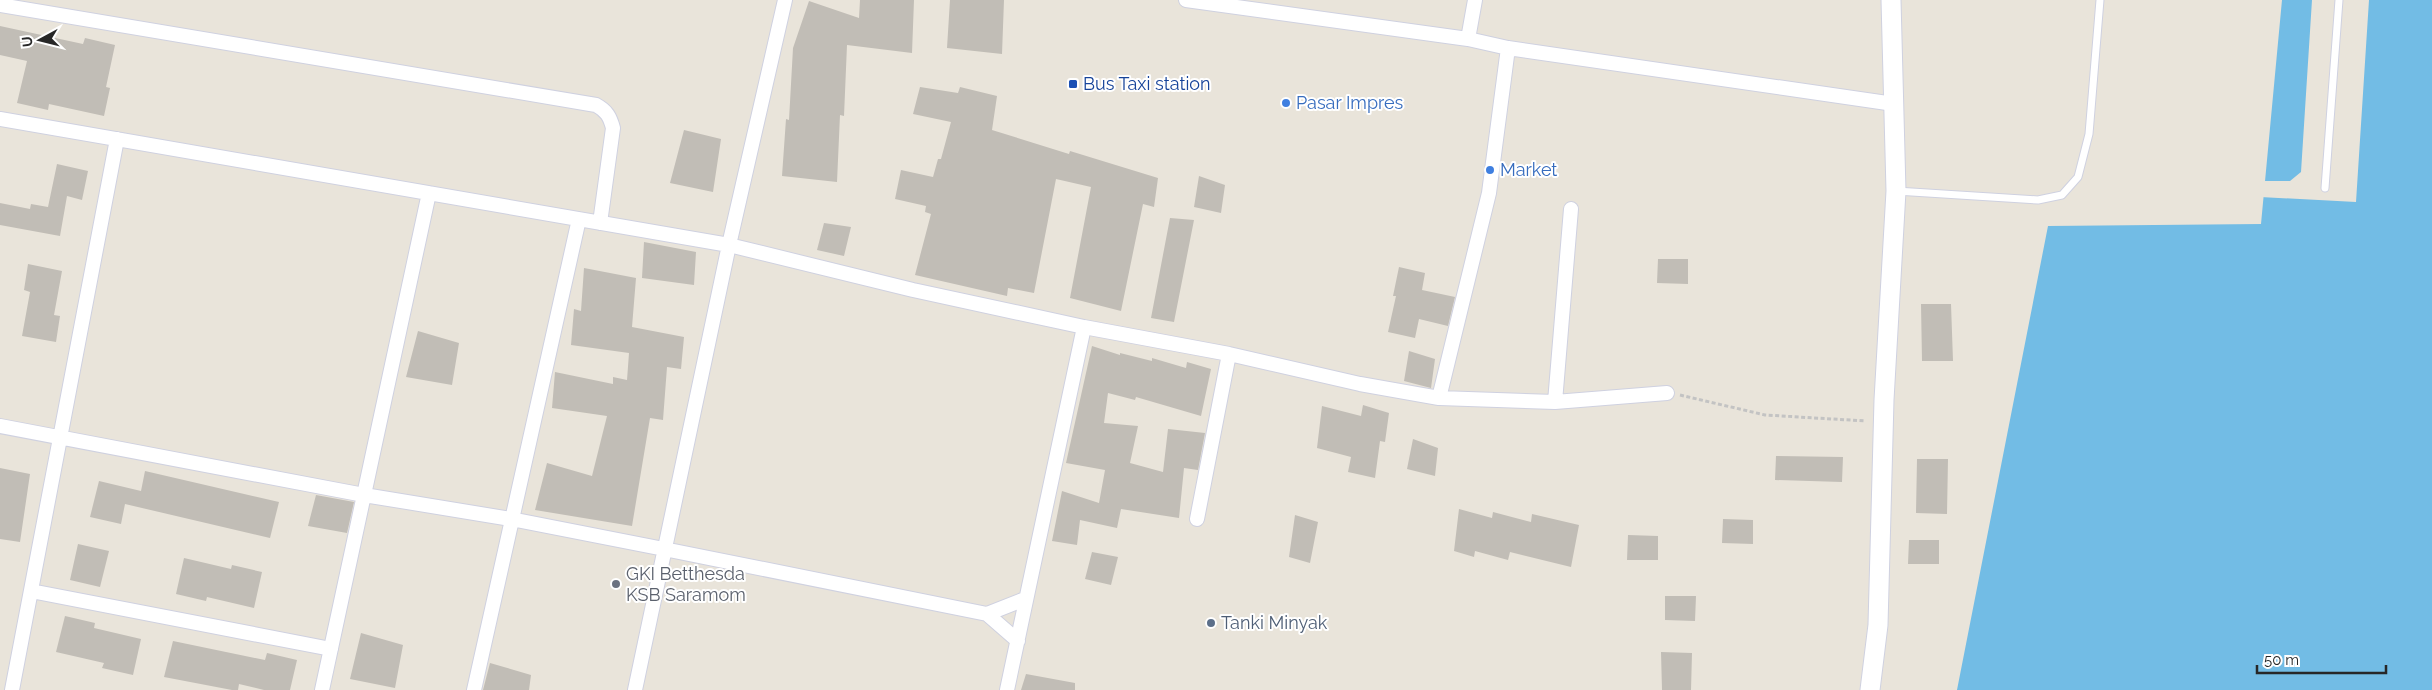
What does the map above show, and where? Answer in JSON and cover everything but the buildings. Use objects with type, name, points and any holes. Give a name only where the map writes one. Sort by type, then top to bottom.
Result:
[{"type":"main road","points":[[1870,690],[1878,625],[1883,422],[1896,191],[1891,0]]},
{"type":"street","points":[[635,690],[729,245],[785,0]]},
{"type":"street","points":[[1186,0],[1468,38],[1508,48],[1894,104]]},
{"type":"street","points":[[1468,38],[1475,0]]},
{"type":"street","points":[[0,5],[596,104],[610,116],[614,128],[600,223]]},
{"type":"street","points":[[1439,398],[1489,193],[1508,48]]},
{"type":"street","points":[[0,119],[729,245],[913,290],[1084,327],[1229,354],[1360,384],[1439,398],[1554,402],[1667,393]]},
{"type":"street","points":[[12,690],[117,139]]},
{"type":"street","points":[[322,690],[429,193]]},
{"type":"street","points":[[1554,402],[1571,209]]},
{"type":"street","points":[[474,690],[579,219]]},
{"type":"street","points":[[1007,690],[1084,327]]},
{"type":"street","points":[[1197,519],[1229,354]]},
{"type":"street","points":[[0,426],[364,495],[511,519],[664,548],[988,614],[1018,641]]},
{"type":"street","points":[[31,591],[331,649]]},
{"type":"street","points":[[988,614],[1025,599]]},
{"type":"lane","points":[[1896,191],[2038,200],[2062,195],[2078,177],[2089,134],[2100,0]]},
{"type":"lane","points":[[2325,188],[2340,0]]},
{"type":"path","points":[[1667,393],[1765,415],[1883,422]]},
{"type":"water","points":[[2282,0],[2432,0],[2432,690],[1957,690],[2048,226],[2261,224]]},
{"type":"pier","points":[[2312,0],[2369,0],[2356,202],[2260,197],[2261,181],[2290,181],[2301,172]]},
{"type":"place","name":"Bus Taxi station","points":[[1073,84]]},
{"type":"place","name":"Pasar Impres","points":[[1286,103]]},
{"type":"place","name":"Market","points":[[1490,170]]},
{"type":"place","name":"GKI Betthesda KSB Saramom","points":[[616,584]]},
{"type":"place","name":"Tanki Minyak","points":[[1211,623]]}]
